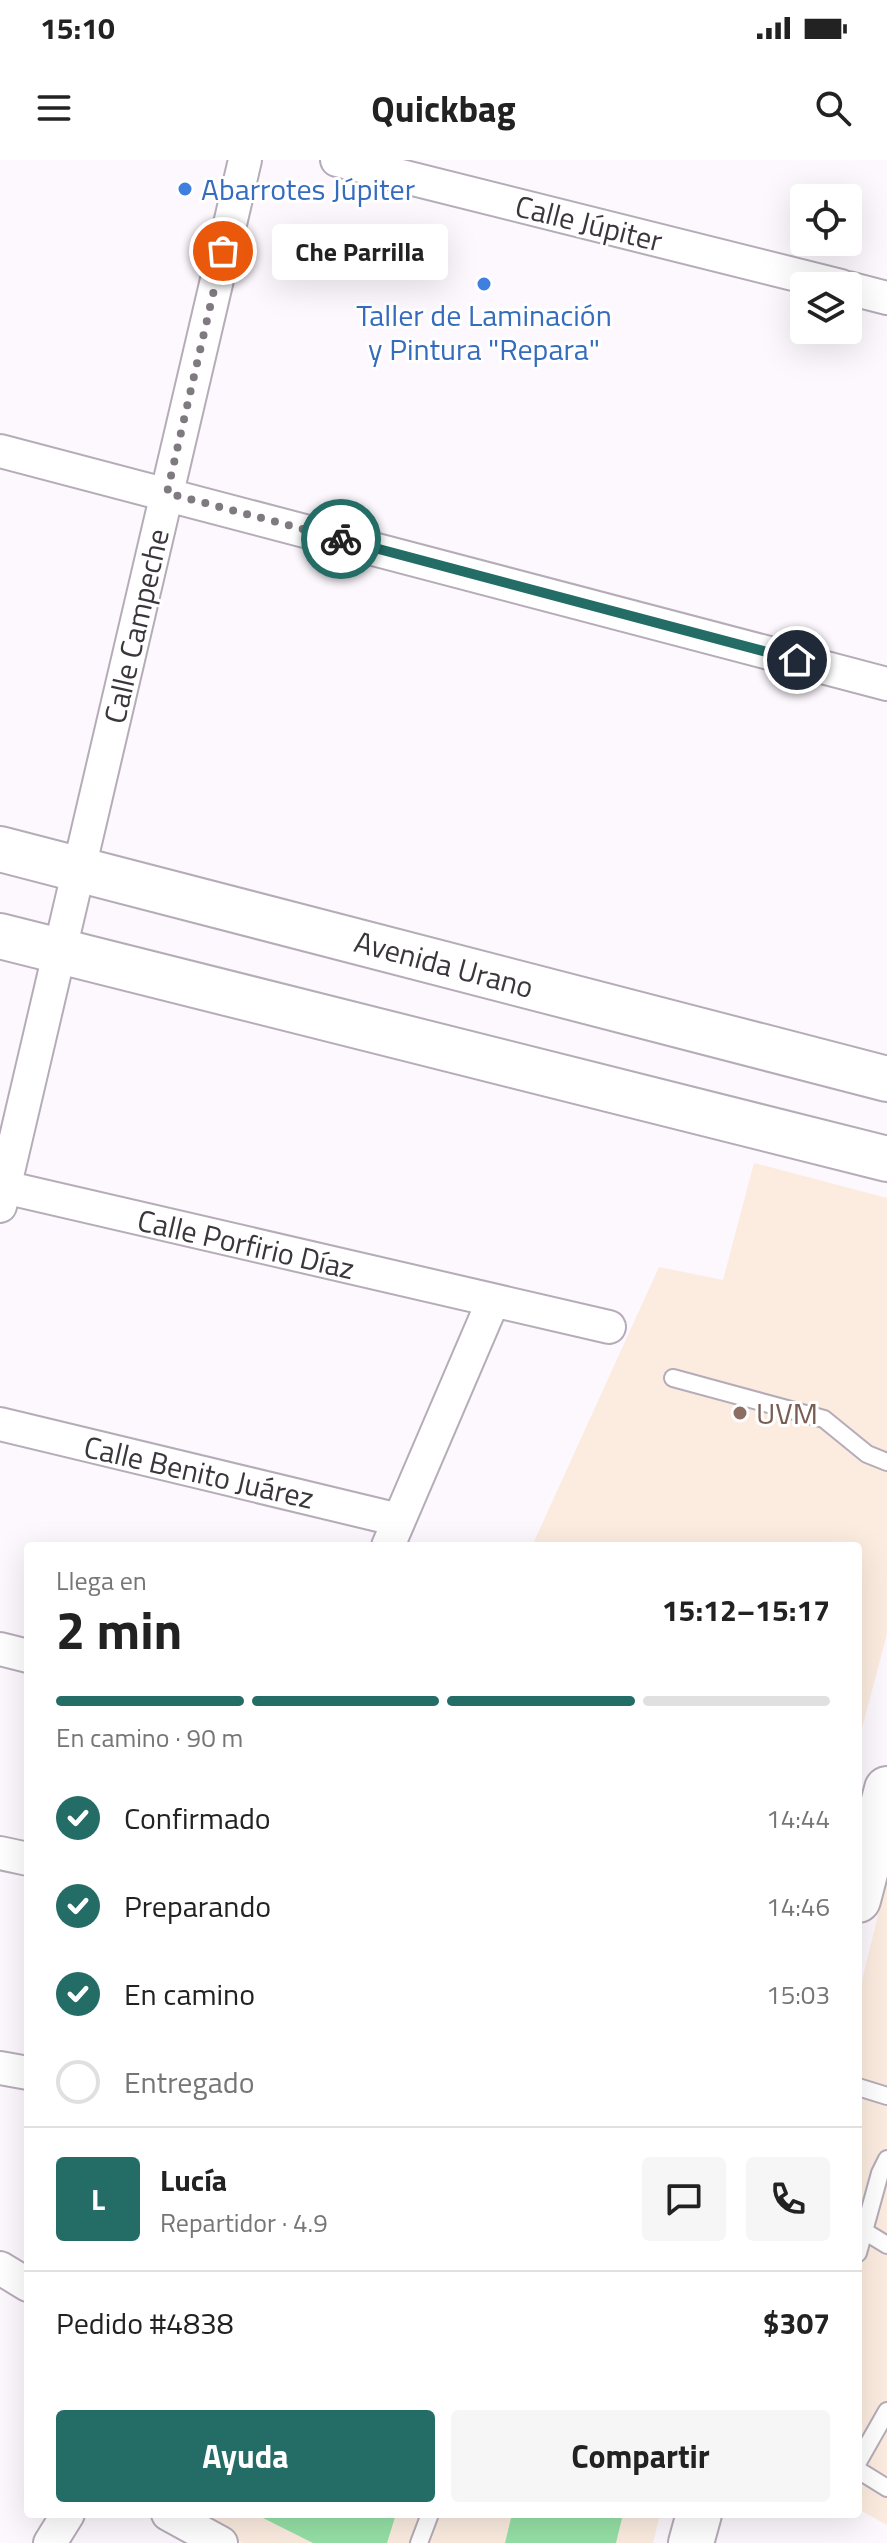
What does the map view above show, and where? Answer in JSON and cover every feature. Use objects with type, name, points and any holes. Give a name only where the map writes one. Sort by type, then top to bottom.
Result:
[{"type":"main road","name":"Avenida Urano","points":[[0,849],[887,1079]]},
{"type":"main road","points":[[0,936],[887,1159]]},
{"type":"main road","points":[[871,1875],[887,1789]]},
{"type":"main road","points":[[691,2543],[698,2518]]},
{"type":"street","name":"Calle Campeche","points":[[1,1193],[245,160]]},
{"type":"street","name":"Calle Júpiter","points":[[337,160],[790,273]]},
{"type":"street","points":[[862,292],[887,298]]},
{"type":"street","points":[[0,451],[887,684]]},
{"type":"street","name":"Calle Porfirio Díaz","points":[[1,1193],[609,1327]]},
{"type":"street","points":[[393,1533],[493,1301]]},
{"type":"street","name":"Calle Benito Juárez","points":[[0,1424],[393,1533]]},
{"type":"street","points":[[0,1649],[24,1655]]},
{"type":"street","points":[[0,1853],[24,1858]]},
{"type":"street","points":[[0,2068],[24,2072]]},
{"type":"street","points":[[0,2268],[24,2283]]},
{"type":"street","points":[[50,2543],[66,2518]]},
{"type":"street","points":[[175,2518],[221,2543]]},
{"type":"lane","points":[[673,1378],[824,1419],[867,1454],[887,1462]]},
{"type":"lane","points":[[862,2088],[887,2096]]},
{"type":"lane","points":[[862,2238],[885,2170]]},
{"type":"lane","points":[[864,2231],[887,2245]]},
{"type":"lane","points":[[862,2455],[887,2411]]},
{"type":"lane","points":[[862,2472],[887,2488]]},
{"type":"lane","points":[[419,2543],[428,2518]]},
{"type":"shaded area","name":"UVM","points":[[754,1163],[887,1198],[887,1634],[862,1728],[862,1542],[534,1542],[659,1267],[723,1280]]},
{"type":"shaded area","points":[[887,1878],[887,2525],[862,2511],[862,1981]]},
{"type":"shaded area","points":[[197,2518],[659,2518],[653,2543],[243,2543]]},
{"type":"green space","points":[[263,2518],[395,2518],[387,2543],[313,2543]]},
{"type":"green space","points":[[511,2518],[622,2518],[616,2543],[505,2543]]},
{"type":"way so far","points":[[223,251],[167,493],[341,539]]},
{"type":"place","name":"Abarrotes Júpiter","points":[[185,189]]},
{"type":"place","name":"Che Parrilla","points":[[223,251]]},
{"type":"place","name":"Taller de Laminación y Pintura \"Repara\"","points":[[484,284]]},
{"type":"place","name":"UVM","points":[[740,1413]]},
{"type":"route","points":[[341,539],[797,660]]}]
